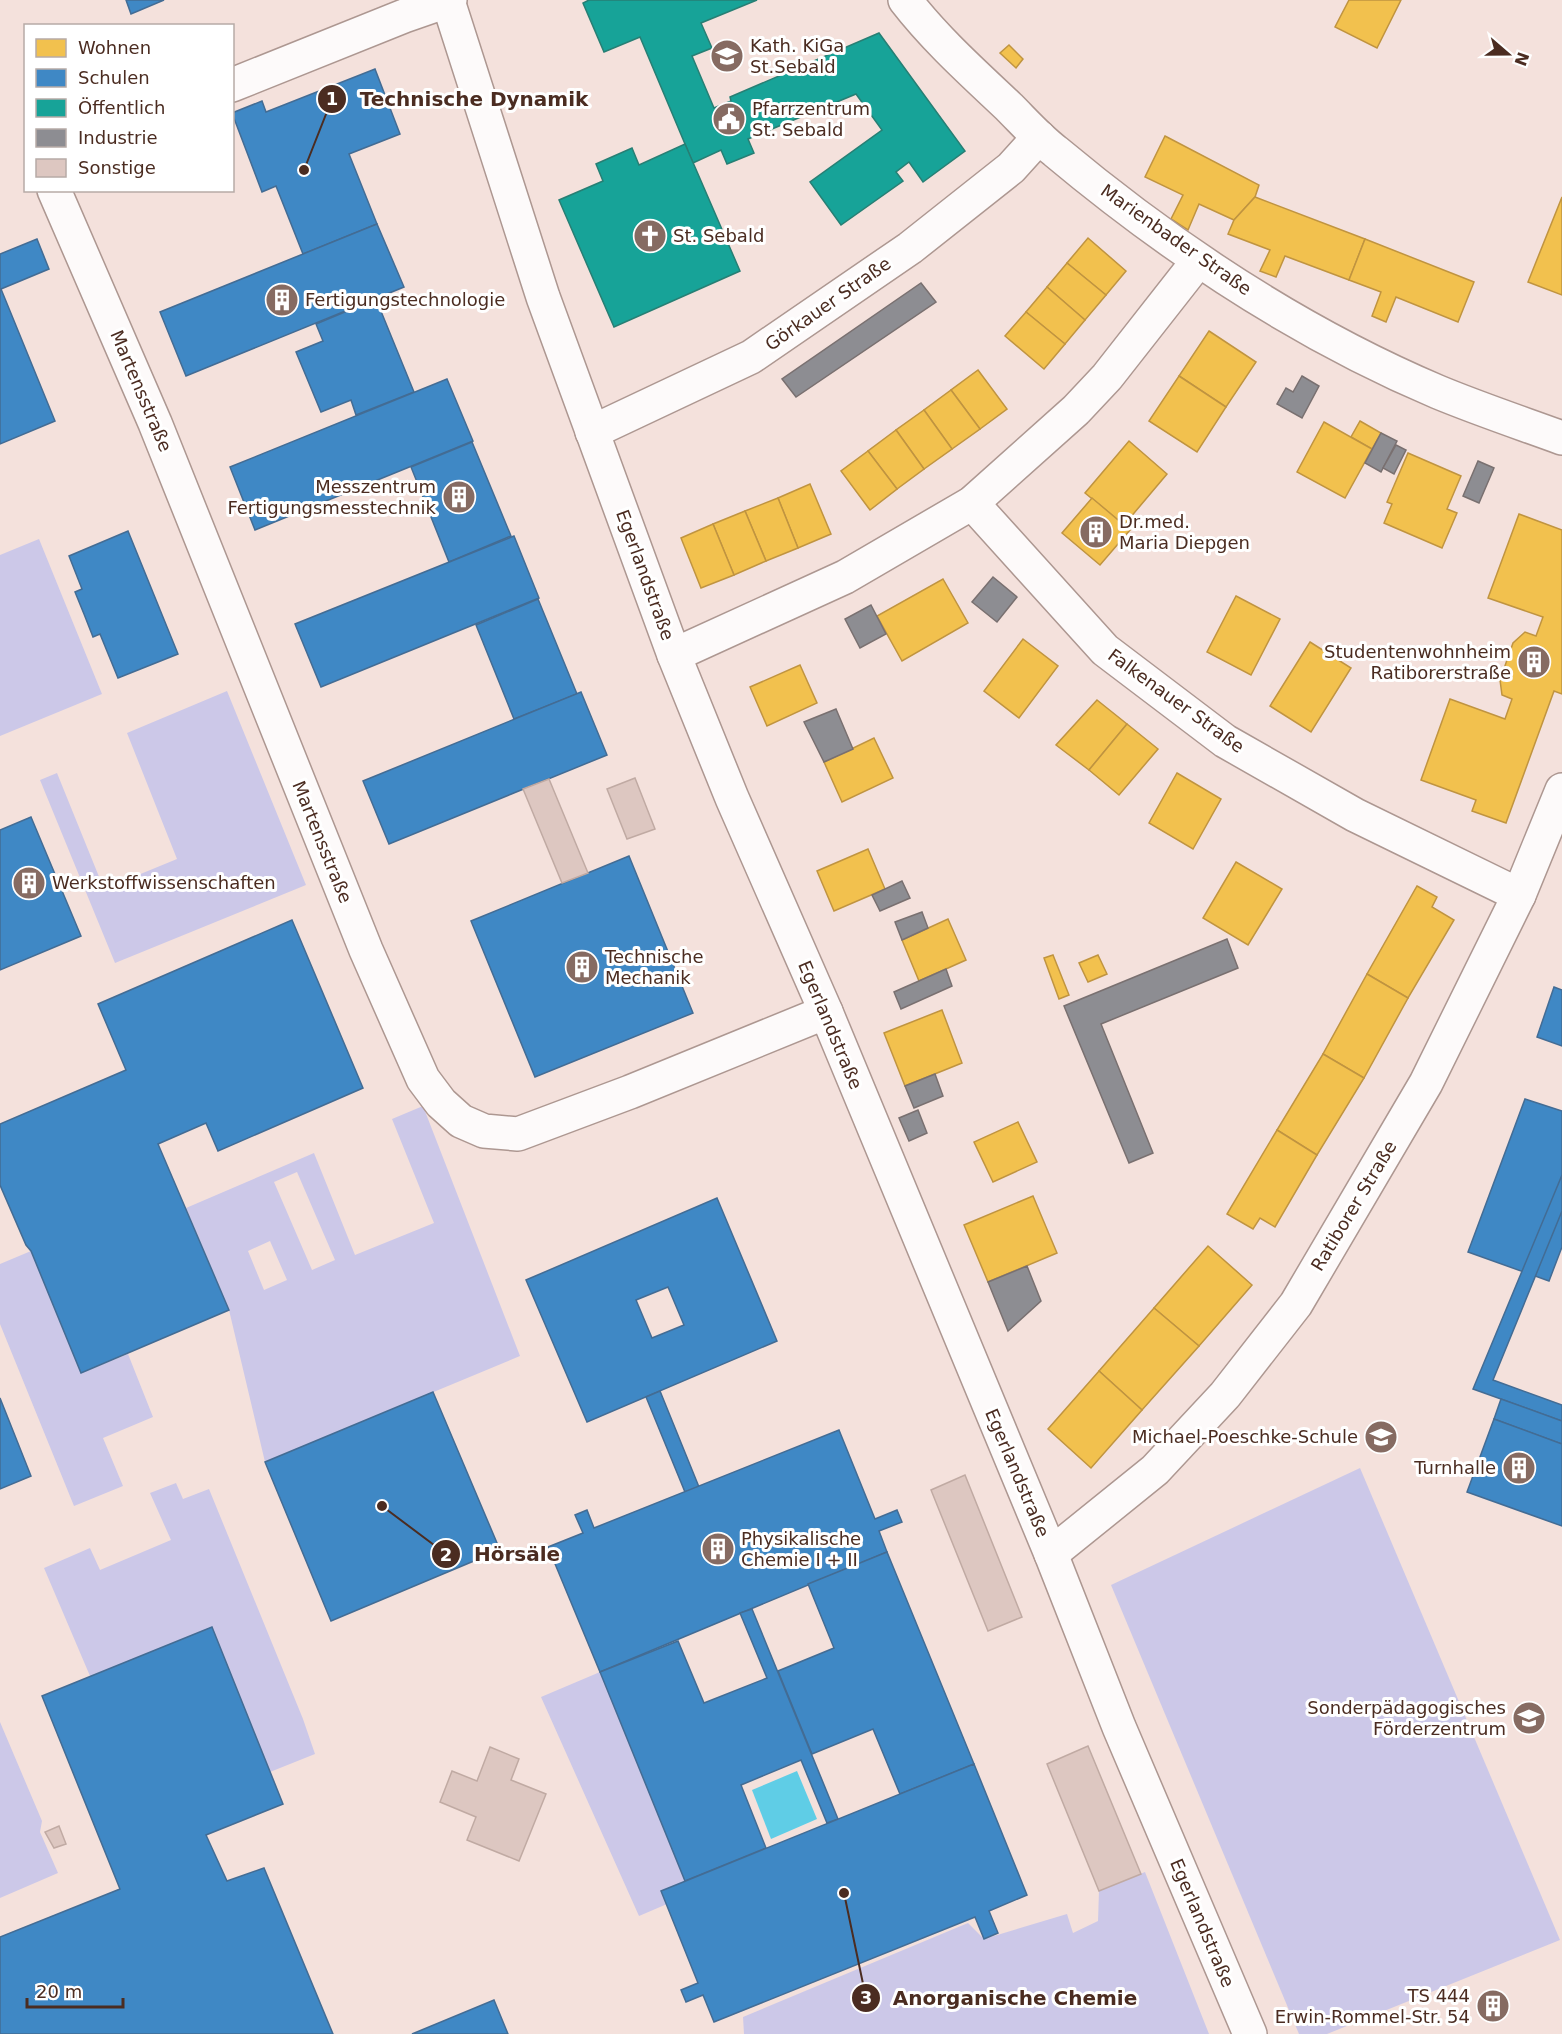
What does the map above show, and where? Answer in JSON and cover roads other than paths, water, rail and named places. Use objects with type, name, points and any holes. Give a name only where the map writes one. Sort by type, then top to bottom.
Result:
[{"type":"street","name":"Marienbader Straße","points":[[904,0],[961,63],[1039,137],[1120,203],[1198,261],[1252,295],[1368,358],[1439,392],[1562,438]]},
{"type":"street","points":[[234,84],[404,16],[449,1]]},
{"type":"street","name":"Egerlandstraße","points":[[449,1],[543,297],[674,655],[732,798],[826,1012],[1051,1554],[1119,1727],[1250,2034]]},
{"type":"street","name":"Görkauer Straße","points":[[592,432],[751,357],[910,248],[1011,168],[1039,137]]},
{"type":"street","name":"Martensstraße","points":[[55,192],[155,423],[366,950],[423,1079],[441,1103],[461,1121],[484,1131],[518,1134],[630,1092],[826,1012]]},
{"type":"street","points":[[674,655],[845,577],[972,503],[1076,410],[1107,377],[1198,261]]},
{"type":"street","name":"Falkenauer Straße","points":[[972,503],[1105,650],[1225,741],[1355,814],[1519,895]]},
{"type":"street","name":"Ratiborer Straße","points":[[1051,1554],[1155,1470],[1225,1395],[1296,1304],[1426,1083],[1519,895],[1562,790]]},
{"type":"water","points":[[797,1771],[817,1819],[771,1839],[752,1790]]},
{"type":"place","name":"Kath. KiGa St.Sebald","points":[[727,56]]},
{"type":"place","name":"Pfarrzentrum St. Sebald","points":[[729,119]]},
{"type":"place","name":"Technische Dynamik","points":[[304,170]]},
{"type":"place","name":"St. Sebald","points":[[650,236]]},
{"type":"place","name":"Fertigungstechnologie","points":[[282,300]]},
{"type":"place","name":"Messzentrum Fertigungsmesstechnik","points":[[459,497]]},
{"type":"place","name":"Dr.med. Maria Diepgen","points":[[1096,532]]},
{"type":"place","name":"Studentenwohnheim Ratiborerstraße","points":[[1534,662]]},
{"type":"place","name":"Werkstoffwissenschaften","points":[[29,883]]},
{"type":"place","name":"Technische Mechanik","points":[[582,967]]},
{"type":"place","name":"Michael-Poeschke-Schule","points":[[1381,1437]]},
{"type":"place","name":"Turnhalle","points":[[1519,1468]]},
{"type":"place","name":"Hörsäle","points":[[382,1506]]},
{"type":"place","name":"Physikalische Chemie I + II","points":[[718,1549]]},
{"type":"place","name":"Sonderpädagogisches Förderzentrum","points":[[1529,1718]]},
{"type":"place","name":"Anorganische Chemie","points":[[844,1893]]},
{"type":"place","name":"TS 444 Erwin-Rommel-Str. 54","points":[[1493,2006]]}]
